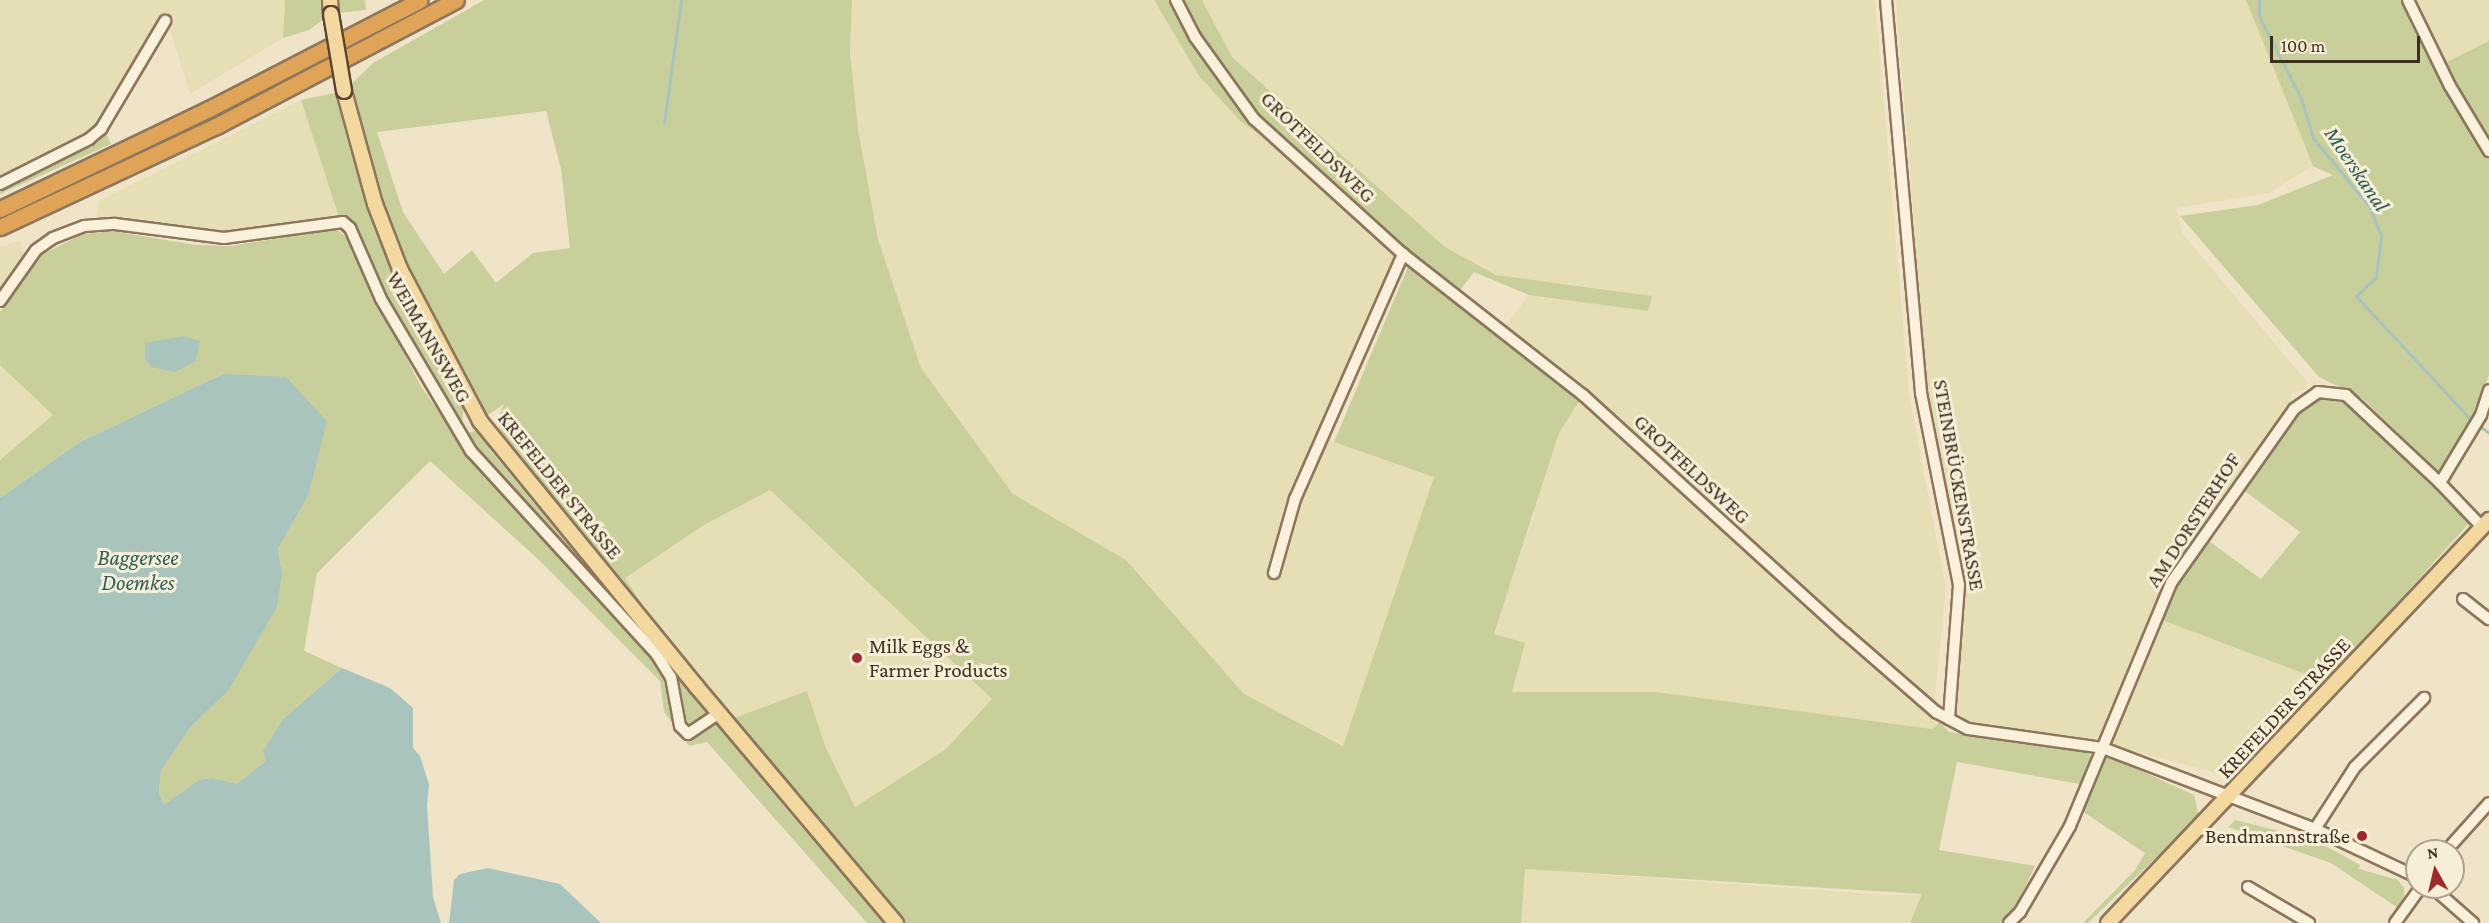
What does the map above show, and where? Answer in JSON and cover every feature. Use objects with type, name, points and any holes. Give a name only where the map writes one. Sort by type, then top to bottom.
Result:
[{"type":"highway","points":[[0,209],[209,109],[420,0]]},
{"type":"highway","points":[[0,227],[216,126],[456,0]]},
{"type":"main road","name":"KREFELDER STRASSE","points":[[330,7],[344,91],[375,204],[400,269],[480,421],[719,713],[896,923]]},
{"type":"main road","name":"KREFELDER STRASSE","points":[[2108,923],[2230,797],[2485,524]]},
{"type":"street","name":"GROTFELDSWEG","points":[[1176,0],[1196,37],[1254,119],[1403,254],[1583,395],[1836,625],[1936,712],[1949,719]]},
{"type":"street","name":"STEINBRÜCKENSTRASSE","points":[[1886,0],[1921,393],[1959,585],[1949,719]]},
{"type":"street","points":[[2408,0],[2450,86],[2489,151]]},
{"type":"street","points":[[0,184],[89,139],[101,129],[165,21]]},
{"type":"street","name":"WEIMANNSWEG","points":[[0,301],[36,250],[53,238],[84,226],[115,224],[224,238],[343,222],[350,228],[381,299],[460,435],[502,486],[657,655],[670,677],[680,726],[688,734],[719,713]]},
{"type":"street","points":[[1274,573],[1295,500],[1403,254]]},
{"type":"street","points":[[2440,483],[2481,415],[2489,390]]},
{"type":"street","name":"AM DORSTERHOF","points":[[2009,923],[2020,912],[2070,826],[2171,584],[2284,421],[2306,399],[2318,392],[2333,392],[2355,400],[2485,524]]},
{"type":"street","points":[[2463,599],[2489,619]]},
{"type":"street","points":[[2315,829],[2355,767],[2424,698]]},
{"type":"street","points":[[1949,719],[1968,729],[2103,748],[2315,829],[2405,871]]},
{"type":"street","points":[[2457,839],[2489,803]]},
{"type":"street","points":[[2248,886],[2309,923]]},
{"type":"street","points":[[2395,923],[2412,899]]},
{"type":"street","points":[[2446,899],[2473,923]]},
{"type":"shaded area","points":[[0,0],[285,0],[283,38],[190,94],[165,14],[99,127],[0,179]]},
{"type":"shaded area","points":[[852,0],[1154,0],[1199,76],[1240,121],[1272,143],[1397,254],[1320,437],[1334,442],[1408,267],[1581,398],[1940,722],[1932,729],[1656,692],[1512,692],[1493,634],[1535,512],[1434,477],[1344,746],[1244,694],[1126,560],[1013,494],[921,368],[878,239],[858,129],[850,52]]},
{"type":"shaded area","points":[[1202,0],[1875,0],[1909,394],[1946,588],[1934,706],[1504,327],[1529,295],[1648,311],[1612,290],[1496,275],[1445,247],[1232,57]]},
{"type":"shaded area","points":[[1896,0],[2246,0],[2313,166],[2269,193],[2177,208],[2182,233],[2308,383],[2306,389],[2291,394],[2291,405],[2233,483],[2160,593],[2099,740],[1969,723],[1956,713],[1965,585],[1934,441],[1928,393]]},
{"type":"shaded area","points":[[2408,0],[2489,0],[2489,42],[2439,66]]},
{"type":"shaded area","points":[[301,100],[338,214],[257,229],[202,233],[96,218],[99,201]]},
{"type":"shaded area","points":[[20,240],[24,255],[22,267],[0,301],[0,248]]},
{"type":"shaded area","points":[[0,365],[54,415],[0,460]]},
{"type":"shaded area","points":[[770,490],[992,699],[946,749],[855,807],[826,748],[807,692],[726,721],[697,687],[625,578],[704,525]]},
{"type":"shaded area","points":[[2157,618],[2326,682],[2228,776],[2111,745]]},
{"type":"shaded area","points":[[1525,869],[1889,895],[1923,894],[1910,923],[1521,923]]},
{"type":"green space","points":[[285,0],[365,0],[366,10],[331,14],[309,30],[283,38]]},
{"type":"green space","points":[[484,0],[852,0],[850,52],[858,129],[878,239],[921,368],[1013,494],[1126,560],[1244,694],[1343,746],[1434,477],[1334,442],[1408,267],[1581,398],[1559,433],[1494,634],[1525,643],[1512,692],[1656,692],[1932,729],[1940,722],[1949,732],[2087,751],[2093,760],[2085,785],[1957,762],[1939,850],[2035,866],[2015,909],[2004,923],[1910,923],[1922,894],[1525,869],[1521,923],[902,923],[726,721],[807,691],[826,748],[855,807],[946,749],[992,699],[770,490],[704,525],[625,578],[697,687],[561,519],[524,459],[500,430],[497,420],[504,404],[480,421],[465,396],[462,423],[381,292],[355,228],[338,214],[301,100],[344,91],[373,63]],"holes":[[[546,111],[561,169],[570,248],[533,253],[496,283],[472,250],[444,274],[403,212],[377,132]]]},
{"type":"green space","points":[[1154,0],[1202,0],[1232,57],[1445,247],[1496,275],[1652,296],[1648,311],[1529,295],[1474,272],[1458,293],[1297,155],[1272,143],[1240,121],[1199,76]]},
{"type":"green space","points":[[2246,0],[2408,0],[2439,66],[2489,41],[2489,374],[2478,413],[2440,473],[2362,398],[2319,377],[2180,216],[2258,205],[2333,175],[2313,166]]},
{"type":"green space","points":[[105,131],[111,144],[0,194],[0,188],[45,167]]},
{"type":"green space","points":[[336,229],[347,237],[420,385],[456,436],[479,430],[490,450],[792,816],[886,923],[867,923],[707,742],[689,746],[664,712],[660,681],[540,561],[430,461],[317,573],[304,651],[342,668],[284,718],[266,761],[237,785],[213,778],[199,780],[164,806],[159,792],[161,770],[192,726],[228,691],[282,573],[278,549],[308,496],[223,374],[80,442],[0,498],[0,460],[53,415],[0,365],[0,312],[41,255],[83,234],[112,231],[196,245],[230,246]]},
{"type":"green space","points":[[2318,392],[2354,403],[2471,521],[2326,682],[2157,618],[2202,536],[2261,579],[2300,532],[2238,486],[2284,421]]},
{"type":"green space","points":[[2104,754],[2194,795],[2199,816],[2088,923],[2083,923],[2135,870],[2145,853],[2076,807]]},
{"type":"green space","points":[[2235,820],[2313,839],[2360,865],[2359,869],[2398,880],[2404,888],[2404,897],[2398,908],[2331,863],[2228,827]]},
{"type":"water","points":[[185,336],[200,341],[196,361],[175,372],[151,367],[145,359],[145,343]]},
{"type":"water","name":"Baggersee Doemkes","points":[[223,374],[286,377],[327,421],[308,496],[278,549],[282,573],[277,607],[228,691],[192,726],[161,770],[159,792],[164,805],[199,780],[213,778],[237,784],[266,761],[263,751],[284,718],[342,668],[390,688],[413,708],[413,748],[420,756],[429,785],[427,805],[433,897],[441,923],[0,923],[0,498],[80,442]]},
{"type":"water","points":[[488,868],[560,884],[601,923],[449,923],[454,880],[460,874]]},
{"type":"waterway","points":[[664,123],[681,0]]},
{"type":"waterway","name":"Moerskanal","points":[[2259,0],[2259,16],[2301,98],[2313,138],[2369,206],[2381,236],[2376,277],[2356,296],[2472,421]]},
{"type":"waterway","name":"Moerskanal","points":[[2481,427],[2489,433]]},
{"type":"place","name":"Milk Eggs & Farmer Products","points":[[857,658]]},
{"type":"place","name":"Bendmannstraße","points":[[2362,836]]}]
